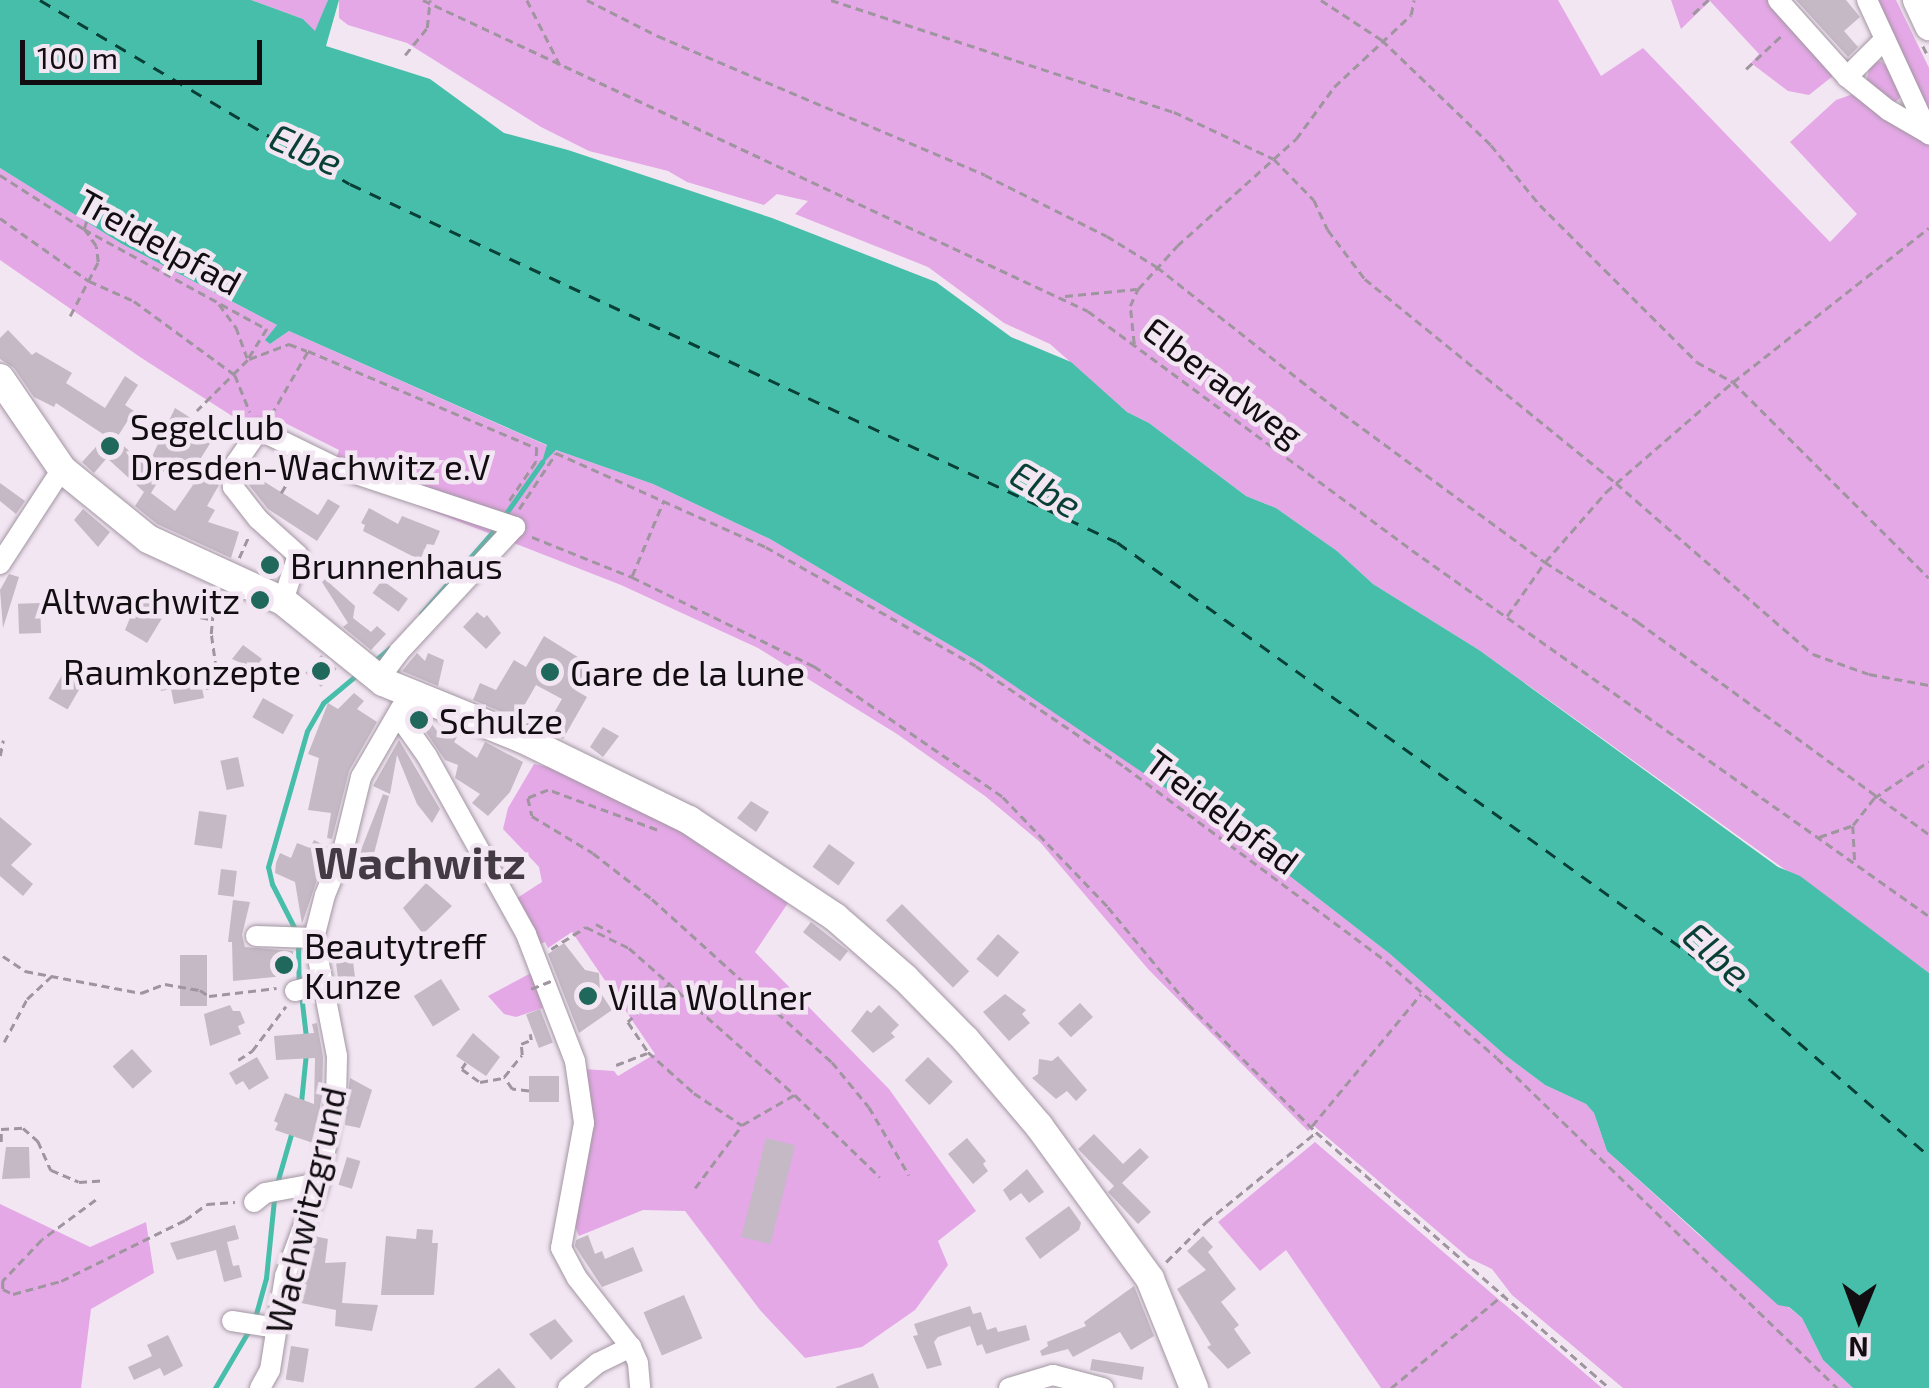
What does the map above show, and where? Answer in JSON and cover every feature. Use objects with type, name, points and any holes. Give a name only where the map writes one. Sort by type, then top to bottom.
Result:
[{"type":"main road","points":[[1917,0],[1929,26]]},
{"type":"main road","points":[[0,378],[62,469],[148,538],[230,567],[283,601],[402,703],[523,739],[689,820],[834,918],[905,978],[1005,1082],[1150,1278],[1194,1388]]},
{"type":"street","points":[[1778,0],[1847,76],[1888,110],[1929,134]]},
{"type":"street","points":[[1867,0],[1929,134]]},
{"type":"street","points":[[1847,76],[1885,39]]},
{"type":"street","points":[[283,601],[298,555],[258,519],[234,487],[232,474],[259,430],[335,466],[460,512],[506,523],[398,652],[368,671]]},
{"type":"street","points":[[0,564],[62,469]]},
{"type":"street","points":[[402,703],[539,963],[583,1095],[584,1123],[561,1248],[577,1278],[631,1347],[638,1363],[640,1388]]},
{"type":"street","name":"Wachwitzgrund","points":[[269,1382],[253,1324],[291,1257],[318,1183],[336,1098],[337,1070],[299,990],[304,938],[344,851],[361,777],[402,703]]},
{"type":"street","points":[[256,936],[304,938]]},
{"type":"street","points":[[269,1195],[318,1183]]},
{"type":"street","points":[[568,1388],[598,1363],[631,1347]]},
{"type":"street","points":[[1009,1388],[1053,1375],[1104,1388]]},
{"type":"path","points":[[527,0],[561,66]]},
{"type":"path","points":[[587,0],[658,36],[985,175],[1107,236],[1157,267],[1342,413],[1929,834]]},
{"type":"path","points":[[831,0],[1174,112],[1274,158],[1314,200],[1328,230],[1365,279],[1616,483],[1813,654],[1868,674],[1929,685]]},
{"type":"path","points":[[1322,0],[1382,40],[1491,144],[1540,204],[1697,362],[1733,382],[1929,578]]},
{"type":"path","points":[[1134,345],[1130,306],[1138,289],[1296,139],[1334,87],[1411,15],[1414,0]]},
{"type":"path","points":[[1694,14],[1708,0]]},
{"type":"path","points":[[405,55],[427,28],[427,1]]},
{"type":"path","name":"Elberadweg","points":[[427,1],[1062,296],[1929,916]]},
{"type":"path","points":[[1746,68],[1798,21]]},
{"type":"path","name":"Treidelpfad","points":[[0,175],[84,229],[267,329],[248,360]]},
{"type":"path","points":[[70,316],[98,262],[96,246],[84,229],[94,199],[245,282]]},
{"type":"path","points":[[0,218],[89,281],[134,301],[234,375],[259,430]]},
{"type":"path","points":[[1506,617],[1545,562],[1616,483],[1733,382],[1929,228]]},
{"type":"path","points":[[1062,296],[1138,289]]},
{"type":"path","points":[[218,302],[236,327],[248,360]]},
{"type":"path","points":[[197,411],[248,360],[290,344],[537,448],[536,462],[506,523]]},
{"type":"path","points":[[259,430],[308,351]]},
{"type":"path","name":"Treidelpfad","points":[[535,480],[556,453],[766,547],[976,666],[1125,768],[1422,993],[1497,1058],[1838,1388]]},
{"type":"path","points":[[281,492],[298,466]]},
{"type":"path","points":[[506,523],[535,480],[527,474]]},
{"type":"path","points":[[632,578],[664,500]]},
{"type":"path","points":[[208,690],[205,672],[216,669],[211,619],[230,567],[258,519]]},
{"type":"path","points":[[506,523],[632,578],[814,666],[1002,797],[1108,907],[1188,1004],[1316,1132],[1505,1293],[1609,1388]]},
{"type":"path","points":[[171,608],[192,595],[200,616],[211,619]]},
{"type":"path","points":[[0,756],[2,740]]},
{"type":"path","points":[[1818,838],[1853,824],[1874,798],[1929,762]]},
{"type":"path","points":[[668,835],[548,790],[528,798],[532,816],[593,853],[652,900],[832,1062],[868,1107],[908,1174]]},
{"type":"path","points":[[1853,824],[1855,864]]},
{"type":"path","points":[[596,924],[611,932]]},
{"type":"path","points":[[550,950],[586,927],[629,948],[795,1095],[880,1177]]},
{"type":"path","points":[[599,935],[602,929]]},
{"type":"path","points":[[2,956],[25,970],[141,993],[164,984],[200,990],[208,996],[299,990]]},
{"type":"path","points":[[4,1042],[27,999],[53,975]]},
{"type":"path","points":[[531,989],[550,981]]},
{"type":"path","points":[[671,984],[628,1022],[648,1052],[694,1093],[742,1126]]},
{"type":"path","points":[[238,1060],[252,1051],[299,990]]},
{"type":"path","points":[[1311,1127],[1422,993]]},
{"type":"path","points":[[466,1063],[462,1069],[480,1082],[504,1077],[522,1055],[521,1044],[531,1040],[530,1034]]},
{"type":"path","points":[[616,1065],[648,1052]]},
{"type":"path","points":[[473,1077],[477,1071]]},
{"type":"path","points":[[504,1077],[512,1088],[529,1091]]},
{"type":"path","points":[[695,1188],[742,1126],[795,1095]]},
{"type":"path","points":[[1,1142],[1,1129],[23,1128],[38,1141],[51,1170],[79,1182],[105,1180]]},
{"type":"path","points":[[1150,1278],[1206,1222],[1316,1132]]},
{"type":"path","points":[[96,1200],[42,1240],[3,1281],[2,1288],[13,1294],[84,1271],[184,1220],[207,1204],[269,1195]]},
{"type":"path","points":[[1391,1388],[1505,1293]]},
{"type":"shaded area","points":[[251,0],[328,0],[316,33],[303,19]]},
{"type":"shaded area","points":[[339,0],[1558,0],[1601,76],[1643,48],[1830,242],[1857,214],[1790,142],[1836,100],[1859,92],[1929,145],[1929,973],[1479,650],[1373,584],[1337,551],[1276,508],[1246,496],[1149,423],[1127,412],[1050,344],[1004,323],[928,267],[795,214],[808,201],[777,194],[764,205],[687,182],[668,171],[589,151],[541,127],[407,43],[348,25],[339,18]]},
{"type":"shaded area","points":[[1671,0],[1769,0],[1838,72],[1809,95],[1788,91],[1751,63],[1759,54],[1710,1],[1681,29]]},
{"type":"shaded area","points":[[1874,0],[1896,0],[1929,68],[1929,116]]},
{"type":"shaded area","points":[[1880,61],[1889,67],[1902,96],[1892,105],[1866,83],[1870,65]]},
{"type":"shaded area","points":[[0,168],[122,244],[277,325],[266,340],[270,344],[289,331],[548,446],[541,464],[556,450],[653,484],[770,539],[982,664],[1122,755],[1247,843],[1390,954],[1505,1055],[1545,1085],[1586,1104],[1594,1113],[1607,1151],[1699,1235],[1802,1318],[1823,1360],[1853,1388],[1623,1388],[1512,1295],[1492,1269],[1469,1258],[1314,1126],[1308,1131],[1148,969],[1040,842],[985,796],[897,734],[758,648],[621,585],[363,484],[335,462],[339,450],[267,414],[254,430],[0,260]]},
{"type":"shaded area","points":[[534,764],[549,767],[682,832],[788,903],[755,952],[889,1089],[976,1211],[938,1241],[948,1265],[915,1310],[862,1347],[805,1358],[760,1310],[685,1211],[643,1210],[579,1236],[574,1224],[583,1069],[614,1071],[618,1076],[655,1054],[572,932],[548,948],[545,942],[538,945],[514,900],[542,882],[539,867],[503,829],[508,808]]},
{"type":"shaded area","points":[[531,973],[543,1008],[516,1017],[504,1014],[488,996]]},
{"type":"shaded area","points":[[1315,1142],[1602,1388],[1381,1388],[1286,1250],[1260,1271],[1218,1222]]},
{"type":"shaded area","points":[[0,1204],[90,1247],[146,1222],[154,1273],[91,1309],[81,1388],[0,1388]]},
{"type":"water","name":"Elbe","points":[[0,0],[251,0],[303,19],[315,31],[328,0],[339,0],[326,46],[430,79],[504,133],[568,150],[772,218],[936,282],[1011,337],[1071,362],[1127,412],[1149,423],[1246,496],[1276,508],[1337,551],[1373,584],[1479,650],[1778,867],[1800,876],[1929,973],[1929,1388],[1853,1388],[1823,1360],[1802,1318],[1789,1307],[1778,1305],[1607,1151],[1594,1113],[1586,1104],[1545,1085],[1505,1055],[1390,954],[1247,843],[982,664],[770,539],[653,484],[556,450],[541,465],[547,445],[289,331],[270,344],[265,340],[277,325],[122,244],[0,168]]},
{"type":"building","points":[[1796,0],[1846,0],[1860,17],[1844,31],[1858,47],[1848,57]]},
{"type":"building","points":[[8,330],[32,355],[36,352],[72,373],[66,383],[105,408],[125,376],[138,385],[125,405],[134,411],[116,439],[147,467],[175,408],[216,434],[194,469],[219,485],[207,506],[215,510],[208,522],[239,532],[231,558],[157,524],[135,506],[144,492],[107,458],[94,473],[82,462],[106,436],[56,403],[54,407],[34,397],[14,368],[0,359],[0,338]],"holes":[[[166,468],[193,485],[175,511],[151,493]]]},
{"type":"building","points":[[255,476],[318,515],[328,499],[340,506],[317,541],[268,509],[249,485]]},
{"type":"building","points":[[0,483],[25,501],[16,514],[0,501]]},
{"type":"building","points":[[369,508],[398,524],[402,516],[440,531],[434,545],[427,544],[420,560],[363,531],[365,525],[361,523]]},
{"type":"building","points":[[83,509],[110,532],[98,547],[74,520]]},
{"type":"building","points":[[9,574],[19,577],[3,628],[0,590]]},
{"type":"building","points":[[325,579],[355,606],[353,618],[371,632],[377,626],[386,634],[371,650],[343,627],[348,623],[322,582]]},
{"type":"building","points":[[382,580],[408,599],[398,612],[373,593]]},
{"type":"building","points":[[140,594],[167,610],[147,643],[125,630]]},
{"type":"building","points":[[40,603],[41,633],[19,634],[18,604]]},
{"type":"building","points":[[477,612],[484,618],[487,615],[501,633],[486,649],[463,627]]},
{"type":"building","points":[[544,636],[589,664],[575,690],[587,697],[563,739],[544,730],[562,699],[536,685],[517,718],[473,700],[480,683],[496,690],[514,660],[526,667]]},
{"type":"building","points":[[243,645],[262,659],[254,669],[232,659]]},
{"type":"building","points":[[417,653],[425,661],[428,653],[444,660],[438,686],[402,671]]},
{"type":"building","name":"Raumkonzepte","points":[[321,655],[337,669],[321,687],[305,673]]},
{"type":"building","points":[[198,667],[204,698],[174,704],[171,689],[161,691],[158,674]]},
{"type":"building","points":[[65,670],[84,681],[68,710],[48,699]]},
{"type":"building","points":[[354,693],[364,701],[357,709],[377,722],[349,771],[332,839],[327,838],[331,813],[308,810],[319,758],[308,754],[328,703],[338,709]]},
{"type":"building","points":[[263,698],[294,715],[283,734],[252,717]]},
{"type":"building","points":[[414,714],[428,719],[440,735],[446,726],[460,732],[454,742],[477,758],[485,742],[523,762],[510,792],[488,816],[472,803],[480,794],[455,778],[458,765],[445,760]]},
{"type":"building","points":[[603,727],[619,736],[603,757],[590,747]]},
{"type":"building","points":[[399,740],[440,809],[432,823],[417,804],[397,755],[390,794],[373,786]]},
{"type":"building","points":[[238,757],[244,786],[227,790],[220,761]]},
{"type":"building","points":[[383,794],[389,796],[371,865],[357,860]]},
{"type":"building","points":[[751,801],[769,812],[756,832],[737,818]]},
{"type":"building","points":[[199,811],[227,815],[222,849],[194,845]]},
{"type":"building","points":[[0,817],[32,844],[11,865],[33,884],[23,896],[0,876]]},
{"type":"building","points":[[314,840],[328,847],[302,924],[295,882],[275,873],[276,863],[280,853],[291,858],[297,843],[310,848]]},
{"type":"building","points":[[829,844],[855,863],[838,885],[813,867]]},
{"type":"building","points":[[221,869],[237,871],[234,897],[218,895]]},
{"type":"building","points":[[426,883],[452,906],[423,934],[403,908]]},
{"type":"building","points":[[233,900],[250,902],[242,935],[245,947],[293,951],[294,975],[233,981],[232,942],[228,942]]},
{"type":"building","points":[[902,904],[969,971],[953,987],[886,920]]},
{"type":"building","points":[[811,922],[848,951],[840,961],[803,932]]},
{"type":"building","points":[[998,934],[1019,952],[997,977],[976,959]]},
{"type":"building","name":"Villa Wollner","points":[[564,943],[585,970],[599,973],[600,992],[612,1010],[579,1033],[548,954]]},
{"type":"building","points":[[352,953],[355,977],[338,979],[335,955]]},
{"type":"building","points":[[180,955],[207,955],[207,1006],[180,1006]]},
{"type":"building","points":[[441,979],[460,1010],[433,1026],[414,996]]},
{"type":"building","points":[[1005,994],[1026,1010],[1022,1014],[1030,1023],[1009,1041],[983,1012]]},
{"type":"building","points":[[1080,1003],[1093,1017],[1071,1037],[1058,1023]]},
{"type":"building","points":[[230,1005],[233,1011],[240,1011],[245,1023],[238,1026],[241,1034],[210,1046],[204,1014]]},
{"type":"building","points":[[879,1005],[899,1025],[891,1033],[895,1037],[873,1053],[851,1031],[867,1010],[871,1013]]},
{"type":"building","points":[[540,1009],[553,1043],[539,1048],[526,1014]]},
{"type":"building","points":[[317,1023],[323,1057],[322,1096],[313,1143],[275,1130],[278,1123],[274,1121],[285,1093],[314,1104],[315,1058],[276,1060],[274,1036],[314,1033],[312,1024]]},
{"type":"building","points":[[473,1033],[500,1057],[486,1076],[456,1056]]},
{"type":"building","points":[[132,1049],[152,1071],[133,1089],[113,1066]]},
{"type":"building","points":[[1058,1056],[1087,1090],[1076,1101],[1067,1091],[1056,1099],[1032,1078],[1038,1074],[1039,1059],[1052,1061]]},
{"type":"building","points":[[257,1057],[269,1078],[249,1090],[243,1081],[236,1085],[229,1073]]},
{"type":"building","points":[[928,1057],[953,1082],[929,1105],[905,1080]]},
{"type":"building","points":[[529,1076],[559,1076],[559,1102],[529,1102]]},
{"type":"building","points":[[350,1078],[372,1090],[360,1128],[345,1125]]},
{"type":"building","points":[[1094,1134],[1123,1164],[1140,1148],[1149,1157],[1122,1183],[1151,1212],[1138,1224],[1108,1192],[1114,1186],[1078,1149]]},
{"type":"building","points":[[766,1138],[795,1145],[770,1244],[741,1237]]},
{"type":"building","points":[[967,1138],[986,1161],[983,1164],[988,1171],[973,1184],[948,1154]]},
{"type":"building","points":[[6,1147],[29,1147],[30,1178],[2,1179]]},
{"type":"building","points":[[347,1157],[360,1161],[352,1189],[339,1185]]},
{"type":"building","points":[[1027,1169],[1044,1192],[1029,1203],[1021,1193],[1010,1201],[1003,1190]]},
{"type":"building","points":[[1069,1206],[1081,1223],[1079,1230],[1040,1259],[1025,1238]]},
{"type":"building","points":[[235,1225],[239,1239],[227,1242],[233,1266],[239,1265],[242,1277],[224,1282],[216,1250],[177,1260],[170,1243]]},
{"type":"building","points":[[417,1229],[433,1230],[432,1243],[438,1243],[434,1295],[381,1295],[386,1236],[416,1239]]},
{"type":"building","points":[[588,1235],[595,1254],[602,1251],[605,1259],[633,1247],[643,1271],[602,1287],[575,1246],[576,1240]]},
{"type":"building","points":[[314,1236],[328,1239],[325,1263],[346,1262],[342,1303],[378,1305],[372,1331],[335,1326],[336,1310],[296,1302],[302,1276],[308,1278]]},
{"type":"building","points":[[1203,1236],[1213,1247],[1208,1252],[1236,1289],[1221,1302],[1239,1325],[1234,1329],[1251,1353],[1228,1369],[1207,1347],[1211,1345],[1177,1289],[1206,1270],[1187,1251]]},
{"type":"building","points":[[1134,1286],[1154,1336],[1131,1350],[1120,1332],[1073,1357],[1068,1349],[1042,1356],[1040,1351],[1048,1346],[1047,1342],[1086,1326],[1084,1322]]},
{"type":"building","points":[[684,1295],[702,1338],[662,1355],[643,1312]]},
{"type":"building","points":[[970,1306],[973,1314],[981,1312],[987,1330],[996,1327],[998,1332],[1026,1325],[1030,1340],[986,1354],[982,1344],[977,1346],[970,1326],[938,1337],[934,1342],[942,1365],[927,1369],[913,1336],[918,1335],[914,1324]]},
{"type":"building","points":[[555,1319],[573,1341],[551,1360],[529,1334]]},
{"type":"building","points":[[168,1335],[183,1366],[164,1376],[160,1368],[134,1380],[128,1367],[152,1356],[147,1345]]},
{"type":"building","points":[[291,1346],[309,1349],[303,1382],[286,1380]]},
{"type":"building","points":[[1092,1359],[1144,1367],[1142,1380],[1090,1370]]},
{"type":"building","points":[[499,1368],[516,1388],[474,1388]]},
{"type":"building","points":[[873,1373],[879,1388],[836,1388],[836,1387]]},
{"type":"waterway","points":[[502,519],[542,462]]},
{"type":"waterway","points":[[421,614],[496,528]]},
{"type":"waterway","points":[[372,663],[390,648]]},
{"type":"waterway","points":[[297,933],[272,884],[268,867],[307,731],[323,703],[359,673]]},
{"type":"waterway","points":[[298,944],[299,983]]},
{"type":"waterway","points":[[301,994],[306,1037]]},
{"type":"waterway","points":[[301,1102],[306,1053]]},
{"type":"waterway","points":[[277,1183],[292,1131]]},
{"type":"waterway","points":[[254,1321],[266,1278],[274,1199]]},
{"type":"waterway","points":[[215,1388],[249,1330]]},
{"type":"ferry route","points":[[40,0],[350,184],[1117,542],[1732,984],[1929,1156]]},
{"type":"place","name":"Segelclub Dresden-Wachwitz e.V","points":[[110,446]]},
{"type":"place","name":"Brunnenhaus","points":[[270,565]]},
{"type":"place","name":"Altwachwitz","points":[[260,600]]},
{"type":"place","name":"Raumkonzepte","points":[[321,671]]},
{"type":"place","name":"Gare de la lune","points":[[550,672]]},
{"type":"place","name":"Schulze","points":[[419,720]]},
{"type":"place","name":"Beautytreff Kunze","points":[[284,965]]},
{"type":"place","name":"Villa Wollner","points":[[588,996]]},
{"type":"district","name":"Wachwitz","points":[[420,862]]}]
